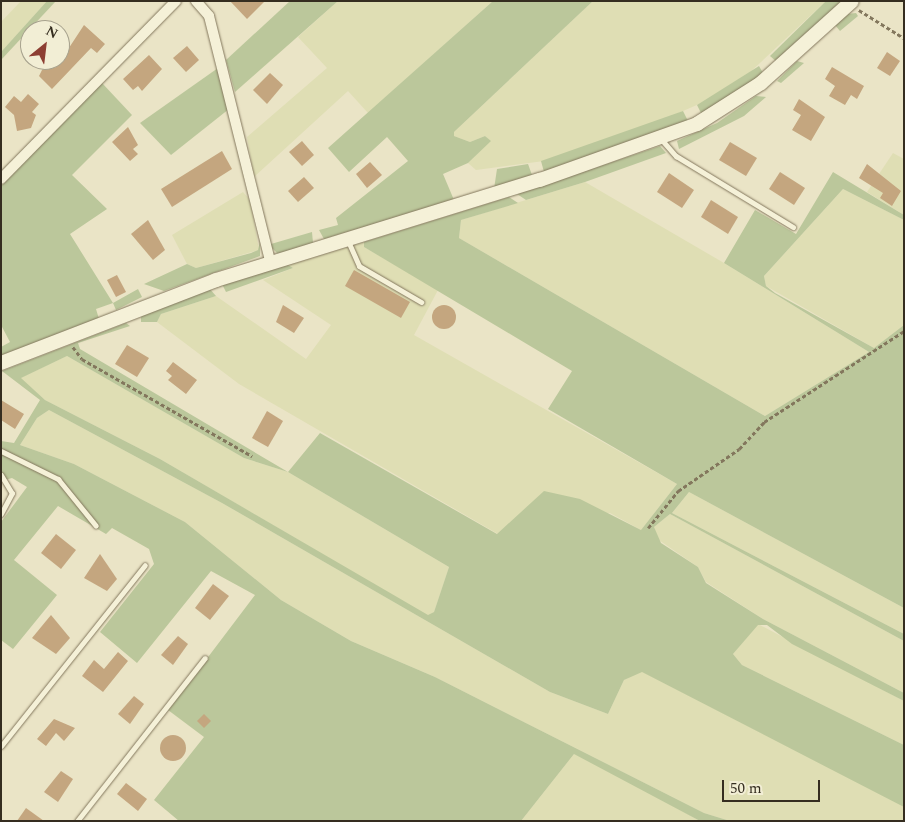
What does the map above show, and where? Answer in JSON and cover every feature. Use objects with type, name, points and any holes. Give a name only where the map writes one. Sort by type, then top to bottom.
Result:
[{"type":"street","points":[[1,179],[176,1]]},
{"type":"street","points":[[196,1],[209,16],[270,264]]},
{"type":"street","points":[[1,363],[270,264],[661,139],[734,104],[854,4]]},
{"type":"lane","points":[[661,139],[676,156],[793,227]]},
{"type":"lane","points":[[348,240],[359,266],[421,302]]},
{"type":"lane","points":[[1,451],[58,479],[77,498],[96,526]]},
{"type":"lane","points":[[1,475],[12,493],[1,514]]},
{"type":"lane","points":[[1,746],[146,565]]},
{"type":"lane","points":[[77,821],[205,658]]},
{"type":"path","points":[[854,4],[904,38]]},
{"type":"path","points":[[648,528],[678,491],[739,449],[764,422],[904,331]]},
{"type":"path","points":[[68,337],[82,359],[252,456]]},
{"type":"green space","points":[[21,1],[47,1],[30,20],[20,20],[20,31],[1,52],[1,22]]},
{"type":"green space","points":[[47,1],[56,1],[38,20],[30,20]]},
{"type":"green space","points":[[290,1],[338,1],[235,92],[226,60]]},
{"type":"green space","points":[[338,1],[493,1],[368,113],[348,91],[254,177],[247,137],[327,68],[298,37]]},
{"type":"green space","points":[[493,1],[593,1],[454,132],[454,136],[470,142],[485,136],[491,141],[468,163],[443,174],[454,200],[324,239],[319,230],[338,225],[336,218],[408,161],[387,137],[349,172],[328,148]]},
{"type":"green space","points":[[593,1],[826,1],[746,76],[706,101],[644,128],[544,161],[476,170],[468,163],[490,141],[485,136],[470,142],[454,136],[454,132]]},
{"type":"green space","points":[[826,1],[843,1],[777,62],[770,56]]},
{"type":"green space","points":[[856,13],[858,16],[840,31],[835,25],[847,14]]},
{"type":"green space","points":[[20,31],[20,40],[1,60],[1,52]]},
{"type":"green space","points":[[797,61],[804,63],[781,83],[777,81]]},
{"type":"green space","points":[[759,66],[763,73],[752,83],[702,115],[697,105]]},
{"type":"green space","points":[[218,68],[229,109],[171,155],[140,123]]},
{"type":"green space","points":[[102,83],[132,115],[72,175],[107,209],[70,234],[113,303],[96,309],[99,319],[1,356],[1,347],[10,342],[1,325],[1,186]]},
{"type":"green space","points":[[756,96],[766,97],[744,116],[679,149],[677,141],[717,123]]},
{"type":"green space","points":[[683,111],[688,121],[544,172],[541,161]]},
{"type":"green space","points":[[660,146],[666,153],[585,182],[526,200],[517,194]]},
{"type":"green space","points":[[893,153],[904,159],[904,215],[867,192]]},
{"type":"green space","points":[[528,164],[532,175],[494,189],[497,169]]},
{"type":"green space","points":[[833,172],[904,215],[904,220],[843,189],[764,276],[766,286],[775,293],[874,348],[904,325],[904,608],[689,492],[672,513],[904,634],[904,641],[670,514],[654,527],[661,543],[698,567],[706,583],[763,619],[904,693],[904,701],[792,644],[767,625],[758,625],[733,654],[742,665],[904,745],[904,807],[642,672],[624,680],[608,714],[550,692],[222,503],[49,410],[37,418],[20,445],[74,464],[185,522],[281,600],[351,641],[435,677],[704,813],[730,821],[700,821],[574,754],[521,821],[179,821],[154,800],[204,737],[168,710],[255,595],[211,571],[137,663],[100,632],[154,564],[149,549],[112,528],[106,534],[58,506],[14,560],[57,595],[13,649],[1,640],[1,522],[27,487],[12,478],[1,481],[1,441],[14,443],[40,400],[2,371],[126,323],[130,326],[78,343],[80,349],[288,472],[320,433],[497,534],[544,491],[580,499],[641,530],[677,484],[548,409],[572,371],[364,247],[364,242],[509,197],[518,203],[461,220],[459,238],[765,416],[869,352],[724,263],[755,210],[796,234]],"holes":[[[67,356],[244,458],[288,472],[449,567],[434,612],[428,615],[160,459],[45,400],[21,378]]]},
{"type":"green space","points":[[585,182],[724,263],[869,352],[765,416],[459,238],[461,220]]},
{"type":"green space","points":[[843,189],[904,220],[904,325],[874,348],[766,286],[764,276]]},
{"type":"green space","points":[[243,192],[250,200],[259,250],[196,268],[187,264],[172,235]]},
{"type":"green space","points":[[312,232],[313,243],[278,254],[271,247],[271,244]]},
{"type":"green space","points":[[260,241],[260,256],[164,291],[144,284],[187,264],[196,268],[251,253],[258,250]]},
{"type":"green space","points":[[364,242],[364,247],[438,290],[414,335],[677,484],[641,530],[610,513],[498,534],[239,384],[157,322],[161,314],[216,296],[306,359],[331,325],[263,280],[293,268],[288,265]]},
{"type":"green space","points":[[288,265],[293,268],[226,292],[222,284]]},
{"type":"green space","points":[[209,288],[216,296],[161,314],[157,322],[141,322],[141,314]]},
{"type":"green space","points":[[138,289],[142,297],[116,310],[113,303]]},
{"type":"green space","points":[[67,356],[244,458],[288,472],[449,567],[434,612],[428,616],[160,459],[45,400],[20,378]]},
{"type":"green space","points":[[49,410],[222,503],[550,692],[608,714],[624,680],[641,671],[904,806],[904,821],[730,821],[704,813],[435,677],[351,641],[281,600],[185,522],[74,464],[20,445],[37,418]]},
{"type":"green space","points":[[689,492],[904,608],[904,634],[672,513]]},
{"type":"green space","points":[[670,514],[904,641],[904,693],[763,619],[706,582],[698,567],[656,538],[654,527]]},
{"type":"green space","points":[[758,624],[904,701],[904,745],[742,665],[733,654]]},
{"type":"green space","points":[[574,754],[583,755],[700,821],[521,821]]},
{"type":"building","points":[[230,1],[265,1],[247,19]]},
{"type":"building","points":[[84,25],[105,44],[97,53],[91,48],[52,89],[39,76],[42,70],[70,70],[70,46]]},
{"type":"building","points":[[187,46],[199,60],[186,72],[173,58]]},
{"type":"building","points":[[887,52],[900,61],[890,76],[877,68]]},
{"type":"building","points":[[149,55],[162,69],[142,91],[138,86],[133,90],[123,79]]},
{"type":"building","points":[[832,67],[864,86],[857,99],[851,95],[845,105],[829,96],[835,86],[825,79]]},
{"type":"building","points":[[270,73],[283,85],[267,104],[253,90]]},
{"type":"building","points":[[28,94],[39,104],[32,112],[36,115],[31,128],[17,131],[14,115],[5,107],[14,96],[21,102]]},
{"type":"building","points":[[799,99],[825,117],[811,141],[792,130],[801,115],[793,110]]},
{"type":"building","points":[[128,127],[138,145],[133,149],[138,154],[130,161],[112,142]]},
{"type":"building","points":[[302,141],[314,155],[302,166],[289,152]]},
{"type":"building","points":[[730,142],[757,158],[746,176],[719,160]]},
{"type":"building","points":[[222,151],[232,169],[172,207],[161,189]]},
{"type":"building","points":[[370,162],[382,175],[367,188],[356,174]]},
{"type":"building","points":[[867,164],[901,191],[892,206],[880,198],[883,193],[859,178]]},
{"type":"building","points":[[780,172],[805,188],[794,205],[769,189]]},
{"type":"building","points":[[669,173],[694,190],[682,208],[657,192]]},
{"type":"building","points":[[304,177],[314,188],[298,202],[288,191]]},
{"type":"building","points":[[711,200],[738,217],[728,234],[701,217]]},
{"type":"building","points":[[148,220],[165,250],[153,260],[131,234]]},
{"type":"building","points":[[354,270],[410,302],[401,318],[345,286]]},
{"type":"building","points":[[117,275],[126,292],[116,297],[107,280]]},
{"type":"building","points":[[283,305],[304,318],[294,333],[276,322]]},
{"type":"building","points":[[444,305],[452,309],[456,317],[452,325],[444,329],[436,325],[432,317],[436,309]]},
{"type":"building","points":[[127,345],[149,358],[137,377],[115,364]]},
{"type":"building","points":[[173,362],[197,380],[186,394],[168,380],[172,376],[166,371]]},
{"type":"building","points":[[1,400],[24,414],[15,429],[1,420]]},
{"type":"building","points":[[267,411],[283,421],[268,447],[252,438]]},
{"type":"building","points":[[56,534],[76,550],[61,569],[41,553]]},
{"type":"building","points":[[100,554],[117,579],[107,591],[84,578]]},
{"type":"building","points":[[213,584],[229,596],[210,620],[195,608]]},
{"type":"building","points":[[51,615],[70,638],[56,654],[32,638]]},
{"type":"building","points":[[178,636],[188,644],[173,665],[161,655]]},
{"type":"building","points":[[118,652],[128,661],[103,692],[82,676],[94,660],[104,669]]},
{"type":"building","points":[[134,696],[144,704],[130,724],[118,714]]},
{"type":"building","points":[[204,714],[211,721],[204,728],[197,721]]},
{"type":"building","points":[[54,719],[75,728],[64,741],[56,733],[46,746],[37,739]]},
{"type":"building","points":[[173,735],[182,739],[186,748],[182,757],[173,761],[164,757],[160,748],[164,739]]},
{"type":"building","points":[[61,771],[73,779],[58,802],[44,792]]},
{"type":"building","points":[[126,783],[147,799],[138,811],[117,794]]},
{"type":"building","points":[[26,808],[44,821],[17,821]]}]
